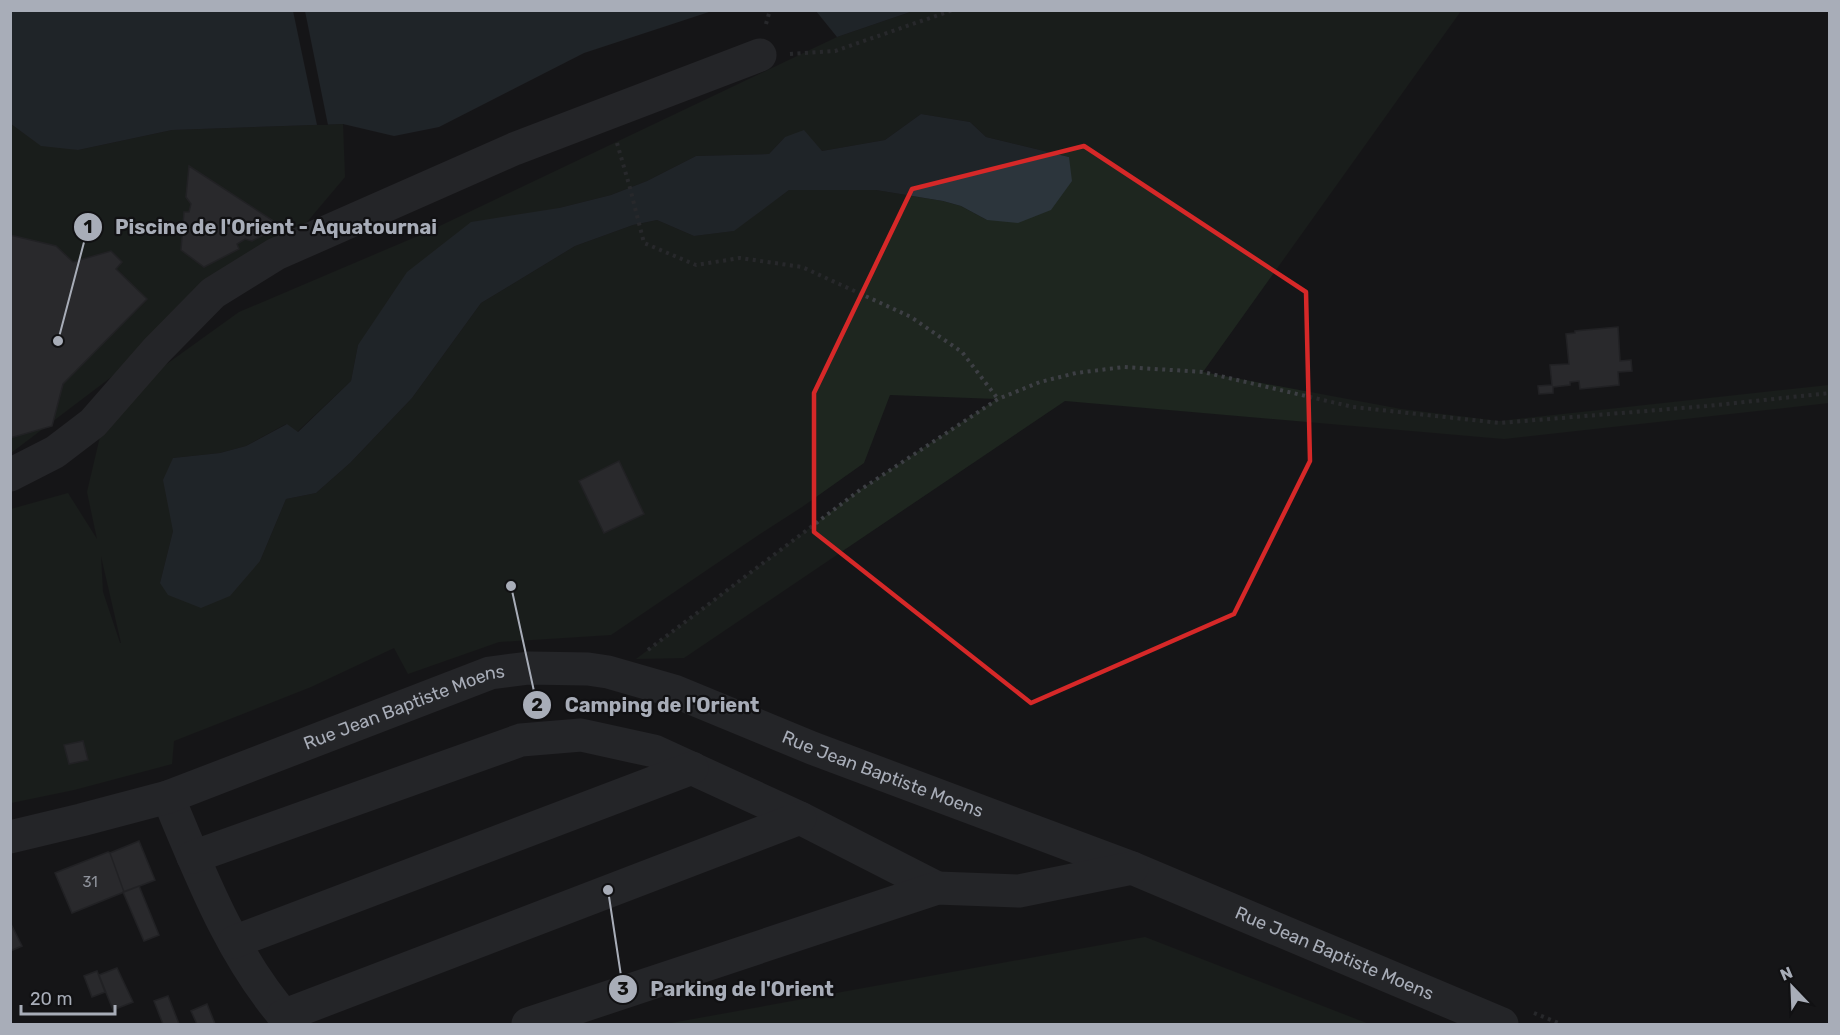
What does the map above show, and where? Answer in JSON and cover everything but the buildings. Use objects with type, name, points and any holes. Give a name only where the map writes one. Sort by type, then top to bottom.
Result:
[{"type":"street","points":[[10,475],[55,453],[93,423],[156,351],[213,293],[276,254],[514,149],[760,55]]},
{"type":"street","name":"Rue Jean Baptiste Moens","points":[[10,837],[168,797],[490,673],[539,668],[608,672],[674,692],[812,748],[1132,868],[1502,1024]]},
{"type":"street","points":[[193,857],[521,740],[581,735],[654,751],[800,818],[937,888]]},
{"type":"street","points":[[234,942],[692,768]]},
{"type":"street","points":[[168,797],[214,904],[234,942],[259,983],[287,1020],[800,818]]},
{"type":"street","points":[[528,1024],[937,888],[1019,891],[1132,868]]},
{"type":"path","points":[[760,55],[835,51],[953,10]]},
{"type":"path","points":[[608,113],[644,243],[696,265],[740,258],[802,267],[911,317],[962,352],[998,399]]},
{"type":"path","points":[[608,672],[636,659],[860,490],[998,399],[1040,382],[1076,373],[1124,367],[1203,372],[1353,407],[1500,423],[1707,406],[1830,393]]},
{"type":"highlighted area","points":[[1084,146],[1306,292],[1310,461],[1234,614],[1031,703],[814,532],[814,393],[912,189]]},
{"type":"shaded area","points":[[11,11],[712,11],[584,53],[439,127],[394,136],[343,124],[172,130],[78,150],[41,146],[11,124]]},
{"type":"shaded area","points":[[816,11],[913,11],[837,37]]},
{"type":"shaded area","points":[[913,11],[1461,11],[1203,372],[1401,409],[1499,421],[1829,385],[1829,403],[1504,439],[1065,401],[684,658],[636,659],[860,490],[997,399],[890,395],[864,463],[611,635],[499,642],[408,674],[394,648],[311,687],[174,741],[172,764],[74,790],[11,803],[11,509],[68,493],[97,539],[87,492],[107,407],[239,312],[425,233],[837,37]],"holes":[[[921,114],[970,122],[986,137],[1069,157],[987,220],[961,206],[943,201],[876,190],[789,190],[733,231],[694,236],[657,220],[633,225],[575,246],[481,303],[412,398],[350,463],[316,493],[286,499],[260,561],[160,583],[173,531],[173,458],[220,453],[246,446],[286,424],[297,432],[351,381],[358,345],[559,208],[611,195],[647,181],[696,156],[769,154],[785,137],[822,151],[885,140]],[[101,556],[121,643],[103,592]]]},
{"type":"shaded area","points":[[921,114],[970,122],[986,137],[1069,157],[1072,181],[1051,210],[1018,223],[987,220],[961,206],[943,201],[876,190],[789,190],[734,231],[694,236],[657,220],[633,225],[575,246],[481,303],[412,398],[350,463],[316,493],[286,499],[260,561],[230,596],[201,608],[168,595],[160,583],[173,531],[163,480],[173,458],[220,453],[246,446],[287,424],[298,432],[351,381],[358,345],[407,272],[471,222],[559,208],[611,195],[647,181],[696,156],[769,154],[785,137],[804,130],[822,151],[885,140]]},
{"type":"shaded area","points":[[11,124],[35,141],[78,150],[172,130],[343,124],[345,177],[291,241],[11,453]]},
{"type":"shaded area","points":[[1145,937],[1369,1024],[666,1024]]},
{"type":"pier","points":[[293,11],[305,11],[328,125],[317,125]]},
{"type":"place","name":"Piscine de l'Orient - Aquatournai","points":[[58,341]]},
{"type":"place","name":"Camping de l'Orient","points":[[511,586]]},
{"type":"place","name":"Parking de l'Orient","points":[[608,890]]}]
